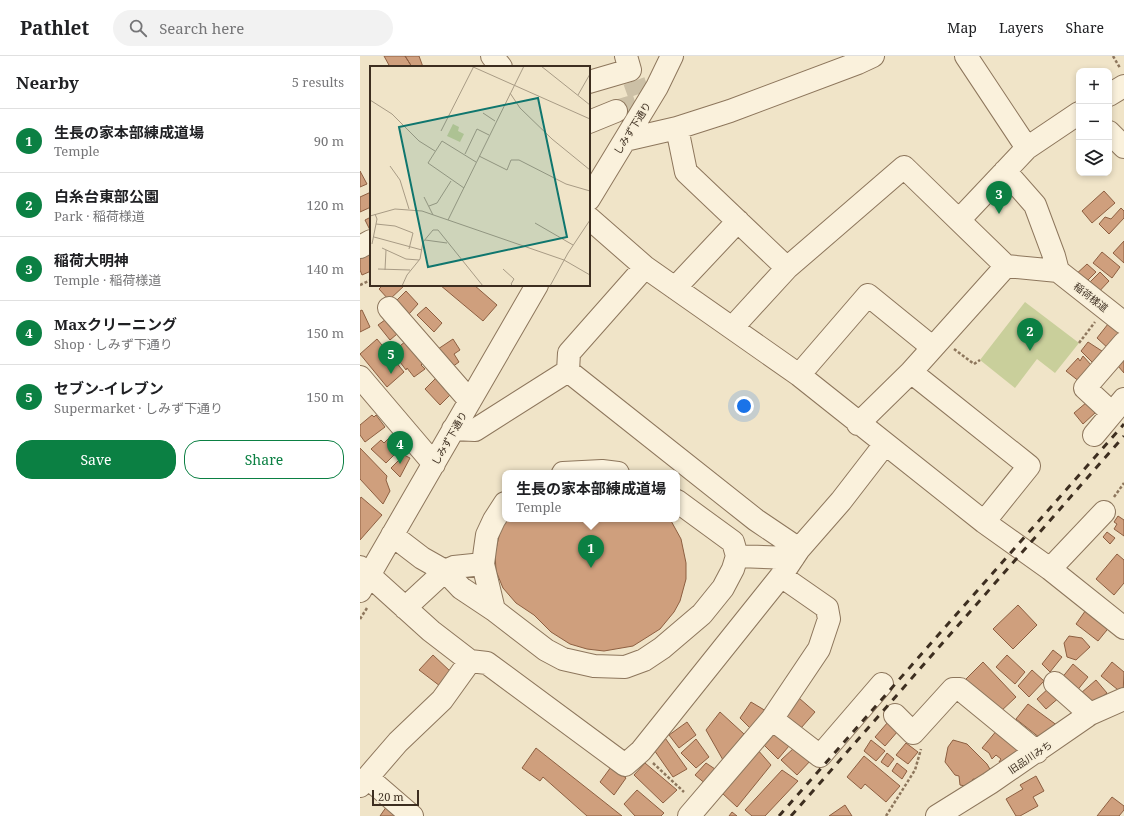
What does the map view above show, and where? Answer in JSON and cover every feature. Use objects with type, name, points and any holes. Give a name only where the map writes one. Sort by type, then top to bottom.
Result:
[{"type":"street","points":[[492,56],[500,66]]},
{"type":"street","name":"しみず下通り","points":[[590,197],[657,87],[672,56]]},
{"type":"street","points":[[625,140],[677,128],[730,111],[858,64],[873,56]]},
{"type":"street","points":[[966,56],[1027,148]]},
{"type":"street","points":[[590,82],[630,69]]},
{"type":"street","points":[[1112,93],[1124,86]]},
{"type":"street","points":[[590,122],[616,111]]},
{"type":"street","points":[[959,220],[1027,148],[1076,115]]},
{"type":"street","points":[[677,128],[686,172],[787,268]]},
{"type":"street","points":[[1112,135],[1124,147]]},
{"type":"street","points":[[732,328],[787,268],[904,167],[1006,266],[1058,271],[1035,205],[1005,171]]},
{"type":"street","points":[[590,219],[645,267],[799,375],[858,424],[984,522],[1050,569],[1124,628]]},
{"type":"street","points":[[675,288],[738,221]]},
{"type":"street","points":[[360,247],[370,242]]},
{"type":"street","points":[[858,424],[911,372],[936,342],[1006,266]]},
{"type":"street","points":[[568,371],[569,353],[645,267]]},
{"type":"street","name":"稲荷様道","points":[[1058,271],[1124,323]]},
{"type":"street","name":"しみず下通り","points":[[363,578],[392,536],[536,286]]},
{"type":"street","points":[[799,375],[868,295],[936,342]]},
{"type":"street","points":[[389,308],[470,401]]},
{"type":"street","points":[[1094,435],[1118,406],[1085,388],[1124,343]]},
{"type":"street","points":[[453,429],[475,430],[568,371]]},
{"type":"street","points":[[568,371],[628,421],[748,512],[791,561],[827,608],[829,619],[819,649],[772,719],[694,811]]},
{"type":"street","points":[[911,372],[1029,466],[984,522]]},
{"type":"street","points":[[360,377],[434,464]]},
{"type":"street","points":[[363,578],[406,608],[431,631],[470,661],[487,663],[625,766],[641,751],[791,561],[841,501],[884,444]]},
{"type":"street","points":[[392,536],[422,558],[445,571],[461,588],[494,610],[546,650],[562,659],[594,666],[625,667],[644,660],[662,648],[702,614],[722,588],[733,569],[737,556],[733,542],[680,503]]},
{"type":"street","points":[[494,610],[483,564],[487,535],[502,508]]},
{"type":"street","points":[[1050,569],[1104,512]]},
{"type":"street","points":[[737,556],[791,561]]},
{"type":"street","points":[[406,608],[445,571],[459,566],[483,564]]},
{"type":"street","points":[[412,816],[364,782],[398,742],[442,700],[470,661]]},
{"type":"street","points":[[1054,682],[1090,714]]},
{"type":"street","points":[[772,719],[820,756],[882,684]]},
{"type":"street","points":[[895,715],[913,733],[953,689],[960,689],[1037,752]]},
{"type":"street","name":"旧品川みち","points":[[937,816],[1037,752],[1090,714],[1124,699]]},
{"type":"path","points":[[1113,56],[1124,74]]},
{"type":"path","points":[[360,285],[370,280]]},
{"type":"path","points":[[1079,343],[1105,309]]},
{"type":"path","points":[[936,342],[974,364],[980,360]]},
{"type":"path","points":[[886,816],[915,770],[922,748],[913,733]]},
{"type":"path","points":[[641,751],[694,811]]},
{"type":"green space","points":[[1025,302],[1079,343],[1055,373],[1037,359],[1015,388],[980,360]]},
{"type":"building","points":[[384,56],[405,56],[411,66],[389,66]]},
{"type":"building","points":[[405,56],[419,56],[423,66],[411,66]]},
{"type":"building","points":[[360,171],[367,184],[360,187]]},
{"type":"building","points":[[1104,191],[1115,203],[1092,223],[1082,211]]},
{"type":"building","points":[[370,192],[370,207],[360,212],[360,197]]},
{"type":"building","points":[[1121,208],[1124,211],[1124,218],[1109,234],[1099,224],[1105,217],[1111,219]]},
{"type":"building","points":[[370,218],[370,230],[365,220]]},
{"type":"building","points":[[1124,241],[1124,263],[1113,253]]},
{"type":"building","points":[[370,252],[370,271],[362,275],[360,270],[360,257]]},
{"type":"building","points":[[1102,252],[1120,267],[1112,278],[1093,263]]},
{"type":"building","points":[[1087,264],[1096,272],[1082,286],[1073,277]]},
{"type":"building","points":[[1100,272],[1109,281],[1095,296],[1085,287]]},
{"type":"building","points":[[382,286],[404,286],[389,300],[379,289]]},
{"type":"building","points":[[441,286],[475,286],[497,305],[483,321]]},
{"type":"building","points":[[406,291],[418,304],[409,314],[396,301]]},
{"type":"building","points":[[426,307],[442,323],[434,332],[417,315]]},
{"type":"building","points":[[362,310],[370,327],[360,332],[360,311]]},
{"type":"building","points":[[389,317],[397,334],[390,340],[378,325]]},
{"type":"building","points":[[1108,324],[1124,329],[1110,350],[1097,338]]},
{"type":"building","points":[[377,339],[404,372],[387,387],[360,354]]},
{"type":"building","points":[[453,339],[460,350],[454,354],[459,362],[452,367],[435,351]]},
{"type":"building","points":[[407,340],[424,362],[421,365],[425,369],[414,377],[407,368],[406,370],[394,351]]},
{"type":"building","points":[[1088,342],[1105,353],[1095,365],[1081,351]]},
{"type":"building","points":[[1083,356],[1092,366],[1080,382],[1066,371],[1078,358],[1080,361]]},
{"type":"building","points":[[1124,358],[1124,373],[1118,366]]},
{"type":"building","points":[[439,375],[455,390],[440,405],[425,389]]},
{"type":"building","points":[[1087,402],[1096,412],[1083,424],[1074,413]]},
{"type":"building","points":[[372,415],[374,417],[376,415],[385,427],[365,442],[360,435],[360,425]]},
{"type":"building","points":[[394,433],[405,444],[386,463],[371,449],[381,440],[384,443]]},
{"type":"building","points":[[360,448],[387,476],[386,480],[390,491],[383,504],[360,479]]},
{"type":"building","points":[[404,455],[410,458],[400,477],[391,468]]},
{"type":"building","points":[[361,497],[382,515],[360,540],[360,499]]},
{"type":"building","points":[[1118,516],[1124,520],[1124,536],[1114,529],[1117,524],[1114,522]]},
{"type":"building","points":[[505,522],[672,522],[681,539],[686,563],[686,579],[680,601],[674,612],[660,629],[633,646],[604,651],[587,649],[570,644],[551,632],[534,615],[516,603],[503,588],[496,571],[495,553],[500,532]]},
{"type":"building","points":[[1107,532],[1115,538],[1110,544],[1103,537]]},
{"type":"building","points":[[1117,554],[1124,560],[1124,583],[1114,595],[1096,579]]},
{"type":"building","points":[[1018,605],[1037,625],[1013,649],[993,629]]},
{"type":"building","points":[[1088,607],[1111,625],[1098,641],[1076,624]]},
{"type":"building","points":[[1069,636],[1082,638],[1090,647],[1076,660],[1067,657],[1064,643]]},
{"type":"building","points":[[1053,650],[1062,657],[1050,672],[1042,664]]},
{"type":"building","points":[[433,655],[451,672],[440,686],[419,670]]},
{"type":"building","points":[[1007,655],[1025,672],[1015,684],[996,667]]},
{"type":"building","points":[[983,662],[1016,697],[999,713],[966,679]]},
{"type":"building","points":[[1112,662],[1124,672],[1123,694],[1101,676]]},
{"type":"building","points":[[1073,664],[1088,677],[1076,692],[1061,679]]},
{"type":"building","points":[[1032,670],[1044,681],[1029,697],[1018,686]]},
{"type":"building","points":[[1096,680],[1107,693],[1091,706],[1081,693]]},
{"type":"building","points":[[1051,686],[1061,696],[1046,709],[1037,699]]},
{"type":"building","points":[[799,698],[815,712],[801,728],[784,714]]},
{"type":"building","points":[[751,702],[766,711],[752,730],[740,718]]},
{"type":"building","points":[[1028,704],[1058,726],[1040,738],[1016,719]]},
{"type":"building","points":[[720,712],[744,734],[723,760],[706,730]]},
{"type":"building","points":[[687,722],[696,735],[679,748],[669,735]]},
{"type":"building","points":[[888,722],[898,731],[885,746],[875,737]]},
{"type":"building","points":[[998,729],[1019,747],[1005,765],[999,762],[1001,759],[996,755],[992,759],[989,753],[982,748]]},
{"type":"building","points":[[775,732],[789,746],[778,759],[762,743]]},
{"type":"building","points":[[663,735],[687,769],[673,777],[652,747]]},
{"type":"building","points":[[696,739],[709,757],[696,768],[681,753]]},
{"type":"building","points":[[871,740],[885,751],[876,761],[864,751]]},
{"type":"building","points":[[953,740],[967,744],[987,764],[991,771],[980,780],[973,779],[970,787],[960,785],[959,776],[955,775],[945,762],[948,747]]},
{"type":"building","points":[[906,743],[918,752],[908,764],[896,755]]},
{"type":"building","points":[[795,747],[812,759],[797,775],[781,760]]},
{"type":"building","points":[[536,748],[622,816],[587,816],[543,777],[540,781],[522,768]]},
{"type":"building","points":[[757,749],[771,765],[737,807],[722,793]]},
{"type":"building","points":[[887,753],[894,759],[888,767],[881,762]]},
{"type":"building","points":[[864,756],[900,786],[886,802],[865,784],[861,789],[847,777]]},
{"type":"building","points":[[645,763],[677,790],[663,803],[634,775]]},
{"type":"building","points":[[706,763],[718,771],[707,785],[695,775]]},
{"type":"building","points":[[897,763],[907,771],[902,779],[892,771]]},
{"type":"building","points":[[611,767],[626,778],[614,795],[600,782]]},
{"type":"building","points":[[782,770],[798,781],[765,816],[752,816],[745,810]]},
{"type":"building","points":[[1036,776],[1044,791],[1033,797],[1038,806],[1020,816],[1016,816],[1006,799],[1023,789],[1020,785]]},
{"type":"building","points":[[637,790],[664,813],[661,816],[635,816],[624,804]]},
{"type":"building","points":[[1112,797],[1124,806],[1124,810],[1119,816],[1097,816]]},
{"type":"building","points":[[389,803],[397,816],[380,816]]},
{"type":"building","points":[[845,805],[852,816],[829,816]]},
{"type":"building","points":[[732,812],[737,816],[729,816]]},
{"type":"tunnel","points":[[616,111],[636,105],[640,98],[634,81]]},
{"type":"railway","points":[[779,816],[1124,424]]},
{"type":"railway","points":[[791,816],[1124,436]]},
{"type":"place","name":"稲荷大明神","points":[[999,214]]},
{"type":"place","name":"白糸台東部公園","points":[[1030,351]]},
{"type":"place","name":"セブン-イレブン","points":[[391,374]]},
{"type":"place","name":"Maxクリーニング","points":[[400,464]]},
{"type":"place","name":"生長の家本部練成道場","points":[[591,568]]}]
